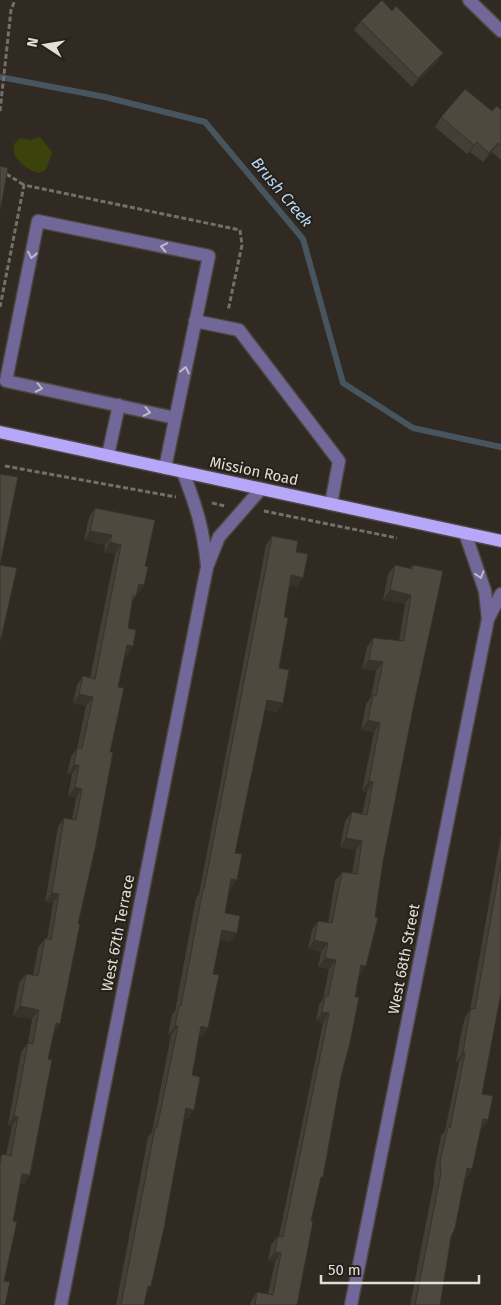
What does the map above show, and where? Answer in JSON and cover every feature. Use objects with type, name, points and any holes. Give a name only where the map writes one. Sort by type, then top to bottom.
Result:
[{"type":"main road","name":"Mission Road","points":[[0,432],[501,541]]},
{"type":"street","points":[[469,0],[501,31]]},
{"type":"street","points":[[165,468],[209,256],[38,221],[6,381],[175,418]]},
{"type":"street","points":[[195,321],[240,330],[339,461],[331,504]]},
{"type":"street","points":[[108,456],[119,406]]},
{"type":"street","name":"West 67th Terrace","points":[[183,472],[197,508],[203,533],[207,567]]},
{"type":"street","name":"West 67th Terrace","points":[[61,1305],[207,567],[219,537],[261,489]]},
{"type":"street","name":"West 68th Street","points":[[465,533],[485,591],[488,619]]},
{"type":"street","name":"West 68th Street","points":[[352,1305],[488,619],[501,594]]},
{"type":"path","points":[[0,111],[11,10],[15,0]]},
{"type":"path","points":[[0,170],[24,185]]},
{"type":"path","points":[[5,466],[184,498]]},
{"type":"path","points":[[207,502],[231,506]]},
{"type":"path","points":[[260,510],[404,539]]},
{"type":"green space","points":[[40,137],[52,152],[46,170],[39,173],[22,164],[14,154],[13,149],[15,143],[20,138],[30,140]]},
{"type":"building","points":[[382,0],[392,11],[396,6],[443,53],[418,78],[361,21]]},
{"type":"building","points":[[465,89],[492,111],[497,106],[501,110],[501,145],[498,143],[489,153],[477,142],[474,145],[441,117]]},
{"type":"building","points":[[0,166],[8,168],[0,211]]},
{"type":"building","points":[[0,474],[18,477],[0,565]]},
{"type":"building","points":[[95,508],[155,520],[145,566],[148,567],[144,585],[139,584],[136,596],[133,596],[128,628],[136,630],[133,646],[127,645],[118,687],[124,688],[110,752],[113,752],[95,849],[78,924],[80,924],[60,1024],[56,1023],[48,1059],[52,1060],[30,1175],[22,1174],[13,1221],[17,1222],[4,1281],[10,1282],[5,1305],[0,1305],[0,1164],[2,1154],[11,1156],[18,1117],[14,1116],[28,1043],[33,1044],[39,1010],[20,1006],[26,974],[38,976],[45,938],[51,940],[59,894],[52,893],[64,818],[76,820],[82,789],[75,787],[79,765],[74,765],[77,748],[82,748],[93,697],[79,694],[83,676],[95,679],[121,545],[110,542],[112,535],[90,531]]},
{"type":"building","points":[[272,536],[298,541],[296,552],[308,554],[303,578],[291,575],[284,617],[288,618],[279,668],[289,670],[283,703],[267,700],[235,853],[242,854],[237,880],[231,879],[225,913],[240,916],[237,933],[222,930],[213,974],[219,975],[208,1028],[201,1026],[192,1075],[200,1077],[194,1110],[186,1108],[164,1228],[151,1286],[148,1286],[144,1305],[121,1305],[155,1128],[157,1128],[178,1026],[175,1026],[179,1006],[181,1006]]},
{"type":"building","points":[[0,565],[17,568],[0,643]]},
{"type":"building","points":[[395,565],[412,569],[413,565],[443,571],[414,704],[383,862],[375,917],[378,918],[366,966],[361,965],[355,997],[359,997],[341,1077],[323,1177],[321,1177],[311,1221],[313,1222],[297,1305],[255,1305],[257,1292],[273,1295],[281,1253],[275,1252],[278,1236],[283,1237],[329,1013],[322,1012],[325,996],[328,996],[336,960],[325,958],[328,943],[314,940],[318,921],[332,923],[342,872],[357,874],[362,841],[346,838],[352,812],[367,815],[373,782],[369,781],[380,723],[368,720],[373,695],[376,696],[383,662],[369,660],[373,638],[404,641],[411,595],[390,590]]},
{"type":"building","points":[[501,861],[501,993],[482,1094],[493,1096],[488,1120],[483,1119],[472,1169],[467,1168],[455,1228],[451,1237],[440,1305],[415,1305],[441,1173],[440,1162],[448,1127],[450,1128],[465,1053],[463,1053],[471,1008],[475,1009]]},
{"type":"waterway","name":"Brush Creek","points":[[0,77],[105,97],[205,122],[303,239],[343,383],[413,428],[501,447]]}]
